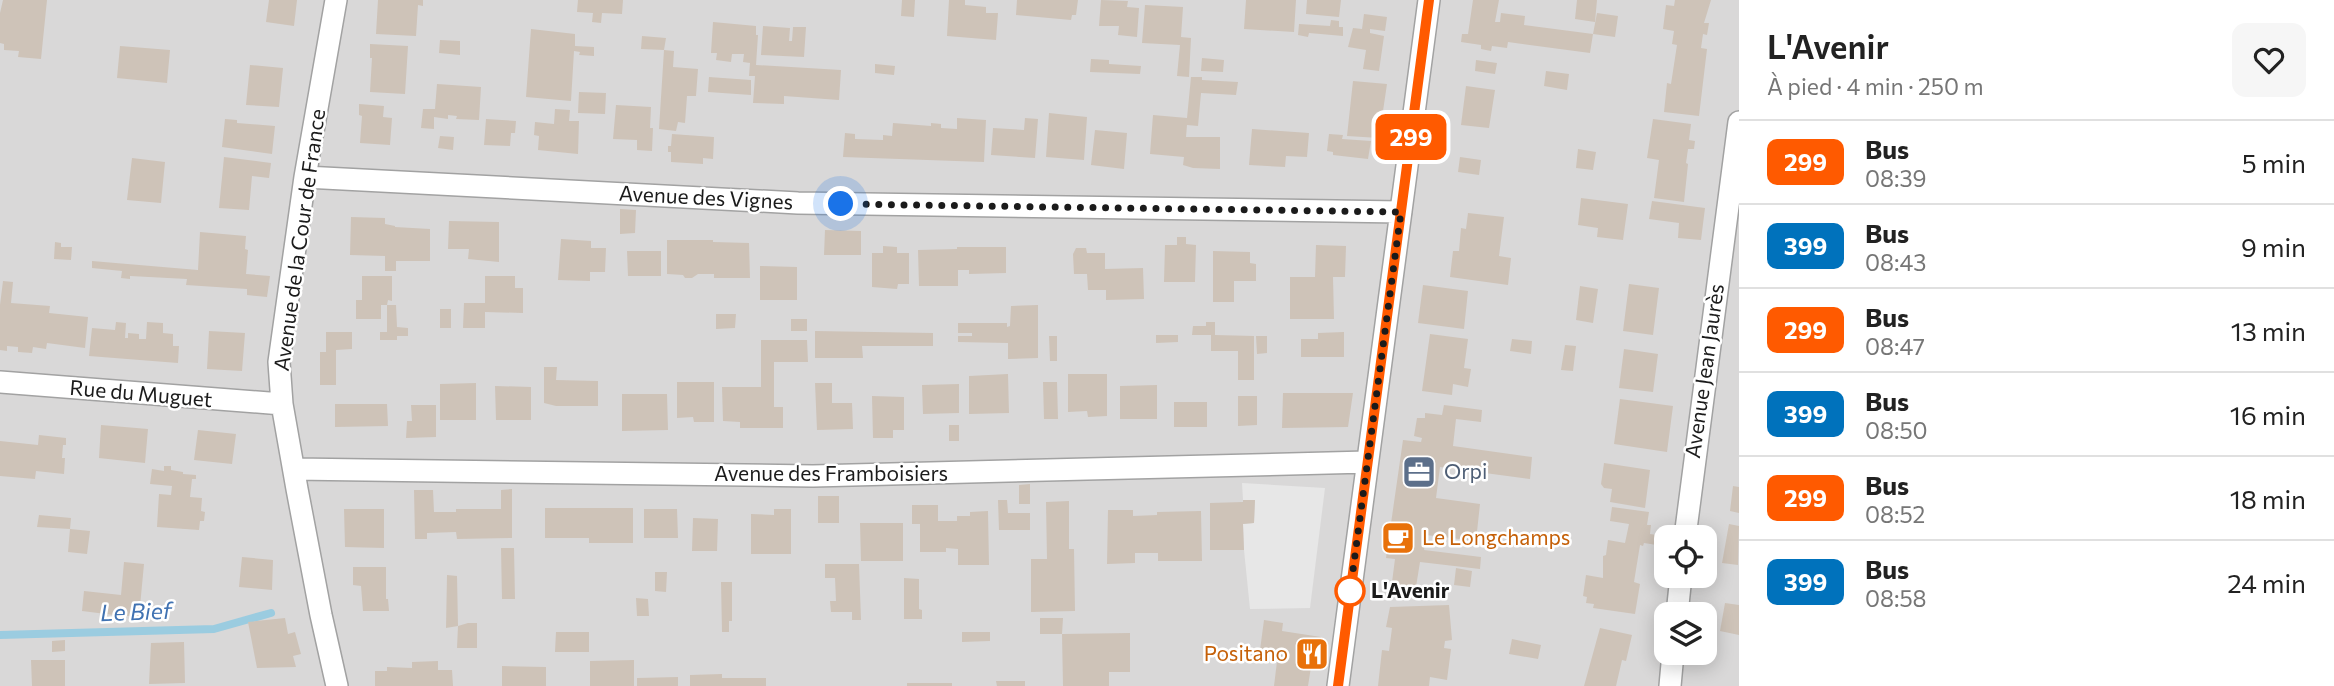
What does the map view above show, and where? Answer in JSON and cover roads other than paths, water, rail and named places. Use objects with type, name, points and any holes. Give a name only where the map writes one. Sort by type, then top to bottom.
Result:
[{"type":"street","name":"Avenue de la Cour de France","points":[[336,0],[305,177],[279,362],[282,404],[321,615],[337,686]]},
{"type":"street","points":[[1338,686],[1429,0]]},
{"type":"street","name":"Avenue Jean Jaurès","points":[[1687,525],[1739,122]]},
{"type":"street","name":"Avenue des Vignes","points":[[305,177],[806,204],[1401,212]]},
{"type":"street","name":"Rue du Muguet","points":[[0,382],[282,404]]},
{"type":"street","name":"Avenue des Framboisiers","points":[[294,469],[813,476],[1367,462]]},
{"type":"street","points":[[1670,686],[1672,665]]},
{"type":"waterway","name":"Le Bief","points":[[0,635],[214,629],[271,613]]},
{"type":"place","name":"Orpi","points":[[1419,472]]},
{"type":"place","name":"Le Longchamps","points":[[1398,538]]},
{"type":"place","name":"L'Avenir","points":[[1350,591]]},
{"type":"place","name":"Positano","points":[[1312,654]]}]
